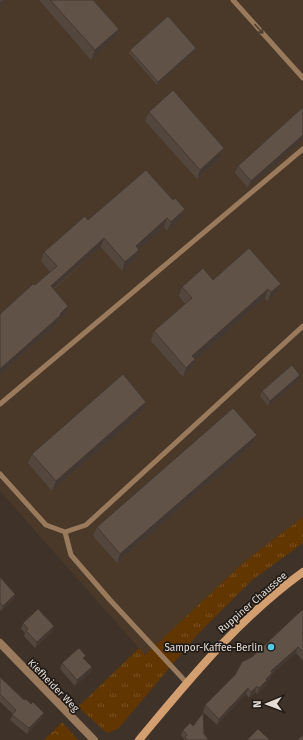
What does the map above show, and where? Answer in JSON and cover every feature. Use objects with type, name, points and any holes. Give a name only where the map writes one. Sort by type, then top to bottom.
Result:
[{"type":"main road","name":"Ruppiner Chaussee","points":[[139,740],[186,682],[227,638],[262,605],[303,572]]},
{"type":"street","name":"Kiefheider Weg","points":[[0,643],[94,740]]},
{"type":"lane","points":[[233,0],[303,78]]},
{"type":"lane","points":[[0,404],[303,149]]},
{"type":"lane","points":[[0,474],[46,525],[65,532],[86,525],[303,326]]},
{"type":"lane","points":[[65,532],[71,555],[110,600],[186,682]]},
{"type":"shaded area","points":[[0,0],[303,0],[303,517],[244,562],[145,655],[0,491]]},
{"type":"green space","points":[[303,517],[303,543],[251,581],[197,635],[118,729],[107,733],[78,707],[139,648],[145,655],[244,562]]},
{"type":"green space","points":[[62,722],[78,740],[44,740]]},
{"type":"building","points":[[50,0],[93,0],[119,29],[95,50]]},
{"type":"building","points":[[168,16],[196,48],[158,82],[130,50]]},
{"type":"building","points":[[173,90],[224,148],[200,170],[149,112]]},
{"type":"building","points":[[303,107],[303,135],[251,181],[238,166]]},
{"type":"building","points":[[146,170],[173,200],[175,198],[185,209],[171,222],[167,218],[136,246],[139,250],[125,262],[104,238],[51,286],[68,306],[60,314],[61,315],[0,369],[0,314],[33,284],[35,285],[57,266],[44,252],[85,216],[88,220]]},
{"type":"building","points":[[249,248],[281,284],[271,292],[268,289],[192,356],[195,359],[186,368],[154,331],[192,298],[182,287],[203,268],[213,280]]},
{"type":"building","points":[[292,365],[300,375],[270,401],[262,391]]},
{"type":"building","points":[[123,374],[146,402],[56,481],[32,454]]},
{"type":"building","points":[[233,408],[257,435],[120,554],[97,527]]},
{"type":"building","points":[[0,577],[15,594],[3,606],[0,603]]},
{"type":"building","points":[[38,609],[54,626],[37,642],[26,631],[28,629],[23,623]]},
{"type":"building","points":[[303,609],[303,652],[298,647],[271,671],[272,673],[259,688],[257,686],[251,692],[248,688],[219,719],[205,705],[235,675],[242,662],[252,657]]},
{"type":"building","points":[[79,648],[86,656],[83,658],[92,667],[77,680],[62,663]]},
{"type":"building","points":[[0,677],[24,700],[26,699],[31,704],[33,702],[44,713],[29,728],[12,715],[16,710],[0,694]]},
{"type":"building","points":[[203,713],[204,734],[208,740],[187,740],[185,737],[187,735],[183,730],[190,723],[193,726]]},
{"type":"building","points":[[258,729],[270,740],[247,740]]},
{"type":"building","points":[[303,735],[303,740],[298,740]]},
{"type":"place","name":"Sampor-Kaffee-Berlin","points":[[271,647]]}]
